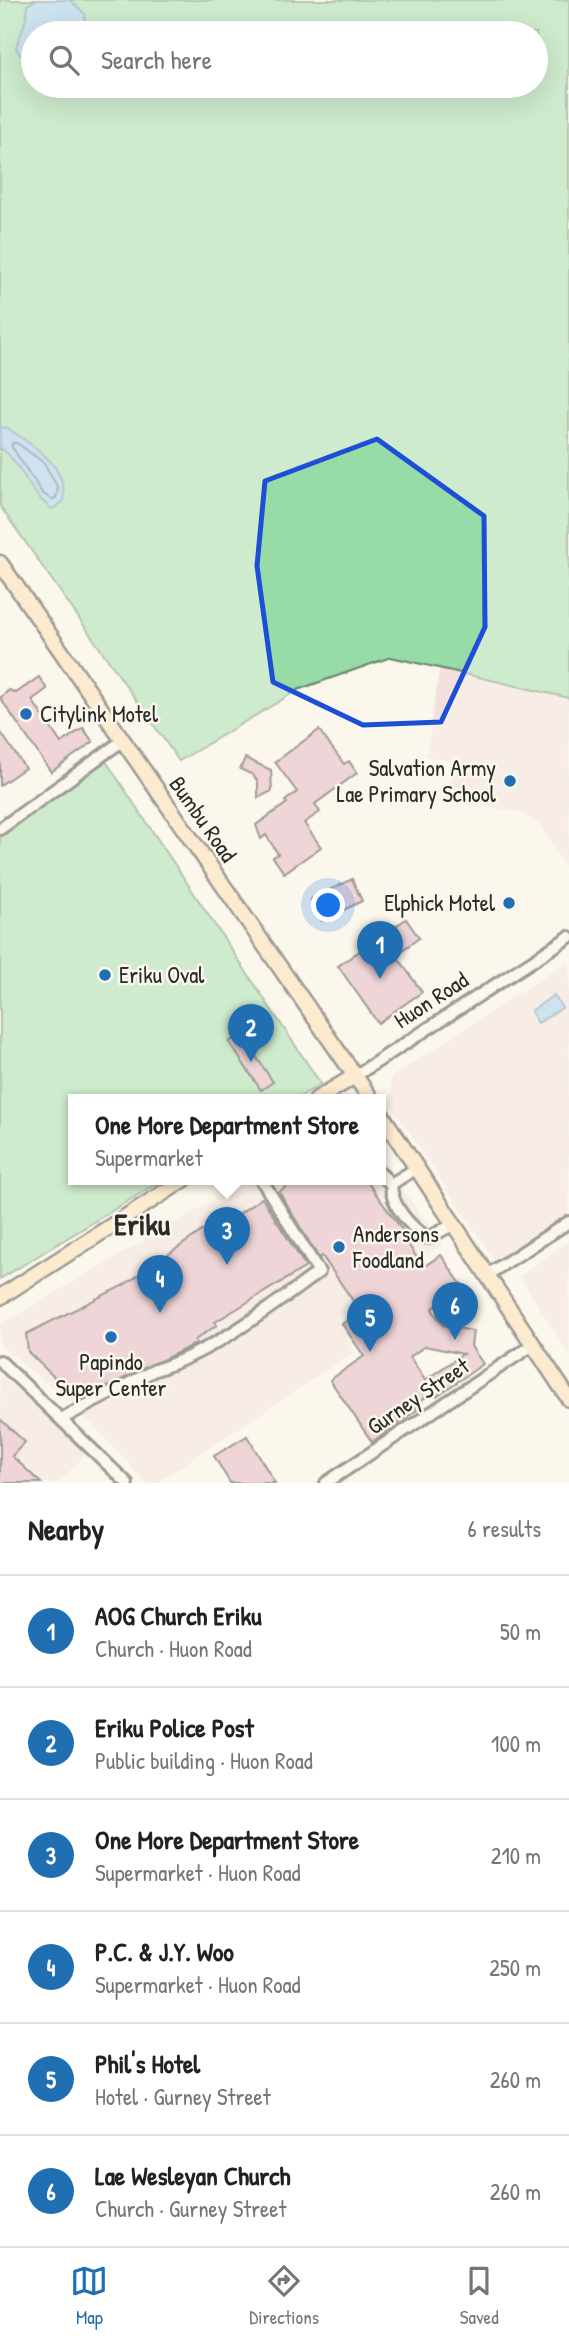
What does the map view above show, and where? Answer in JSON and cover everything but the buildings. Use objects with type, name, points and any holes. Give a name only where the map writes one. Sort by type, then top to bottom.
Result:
[{"type":"main road","name":"Bumbu Road","points":[[1,565],[367,1094]]},
{"type":"main road","name":"Huon Road","points":[[325,1094],[355,1076]]},
{"type":"main road","points":[[386,1122],[569,1399]]},
{"type":"main road","points":[[0,1297],[177,1185]]},
{"type":"street","points":[[0,829],[122,741]]},
{"type":"street","name":"Huon Road","points":[[355,1076],[567,942]]},
{"type":"street","points":[[391,1184],[417,1168]]},
{"type":"street","points":[[386,1179],[391,1184],[391,1193],[411,1228],[428,1238],[454,1224]]},
{"type":"street","points":[[63,1418],[248,1323],[319,1272],[265,1185]]},
{"type":"street","points":[[487,1275],[569,1222]]},
{"type":"street","name":"Gurney Street","points":[[326,1483],[534,1344]]},
{"type":"street","points":[[0,1361],[63,1418],[127,1483]]},
{"type":"highlighted area","points":[[377,439],[484,516],[485,627],[441,722],[363,725],[273,682],[257,566],[265,481]]},
{"type":"shaded area","name":"Salvation Army Lae Primary School","points":[[440,666],[569,698],[569,874],[539,824],[518,812],[449,800],[453,762],[426,756]]},
{"type":"shaded area","points":[[569,960],[569,1212],[495,1261],[391,1105],[391,1077]]},
{"type":"shaded area","points":[[386,1167],[443,1244],[336,1318],[354,1352],[156,1483],[146,1483],[73,1404],[0,1346],[0,1325],[239,1185],[386,1185]]},
{"type":"shaded area","points":[[569,1240],[569,1355],[519,1276]]},
{"type":"shaded area","points":[[0,1375],[87,1453],[59,1483],[0,1483]]},
{"type":"green space","points":[[0,0],[569,0],[569,698],[391,657],[300,689],[179,761],[0,506]]},
{"type":"green space","points":[[103,757],[321,1084],[304,1094],[68,1094],[68,1185],[154,1185],[0,1279],[0,823]]},
{"type":"water","points":[[36,0],[70,0],[85,14],[85,21],[25,21],[27,5]]},
{"type":"water","points":[[21,34],[21,56],[16,48]]},
{"type":"water","points":[[0,427],[7,428],[47,458],[61,478],[63,502],[52,509],[36,494],[14,461],[0,447]]},
{"type":"water","points":[[554,995],[562,1008],[538,1023],[531,1011]]},
{"type":"place","name":"Citylink Motel","points":[[26,714]]},
{"type":"place","name":"Salvation Army Lae Primary School","points":[[510,781]]},
{"type":"place","name":"Elphick Motel","points":[[509,903]]},
{"type":"place","name":"Eriku Oval","points":[[105,975]]},
{"type":"place","name":"AOG Church Eriku","points":[[380,979]]},
{"type":"place","name":"Eriku Police Post","points":[[251,1062]]},
{"type":"place","name":"Andersons Foodland","points":[[339,1247]]},
{"type":"place","name":"One More Department Store","points":[[227,1265]]},
{"type":"place","name":"P.C. & J.Y. Woo","points":[[160,1313]]},
{"type":"place","name":"Papindo Super Center","points":[[111,1337]]},
{"type":"place","name":"Lae Wesleyan Church","points":[[455,1340]]},
{"type":"place","name":"Phil's Hotel","points":[[370,1352]]},
{"type":"district","name":"Eriku","points":[[142,1225]]}]
